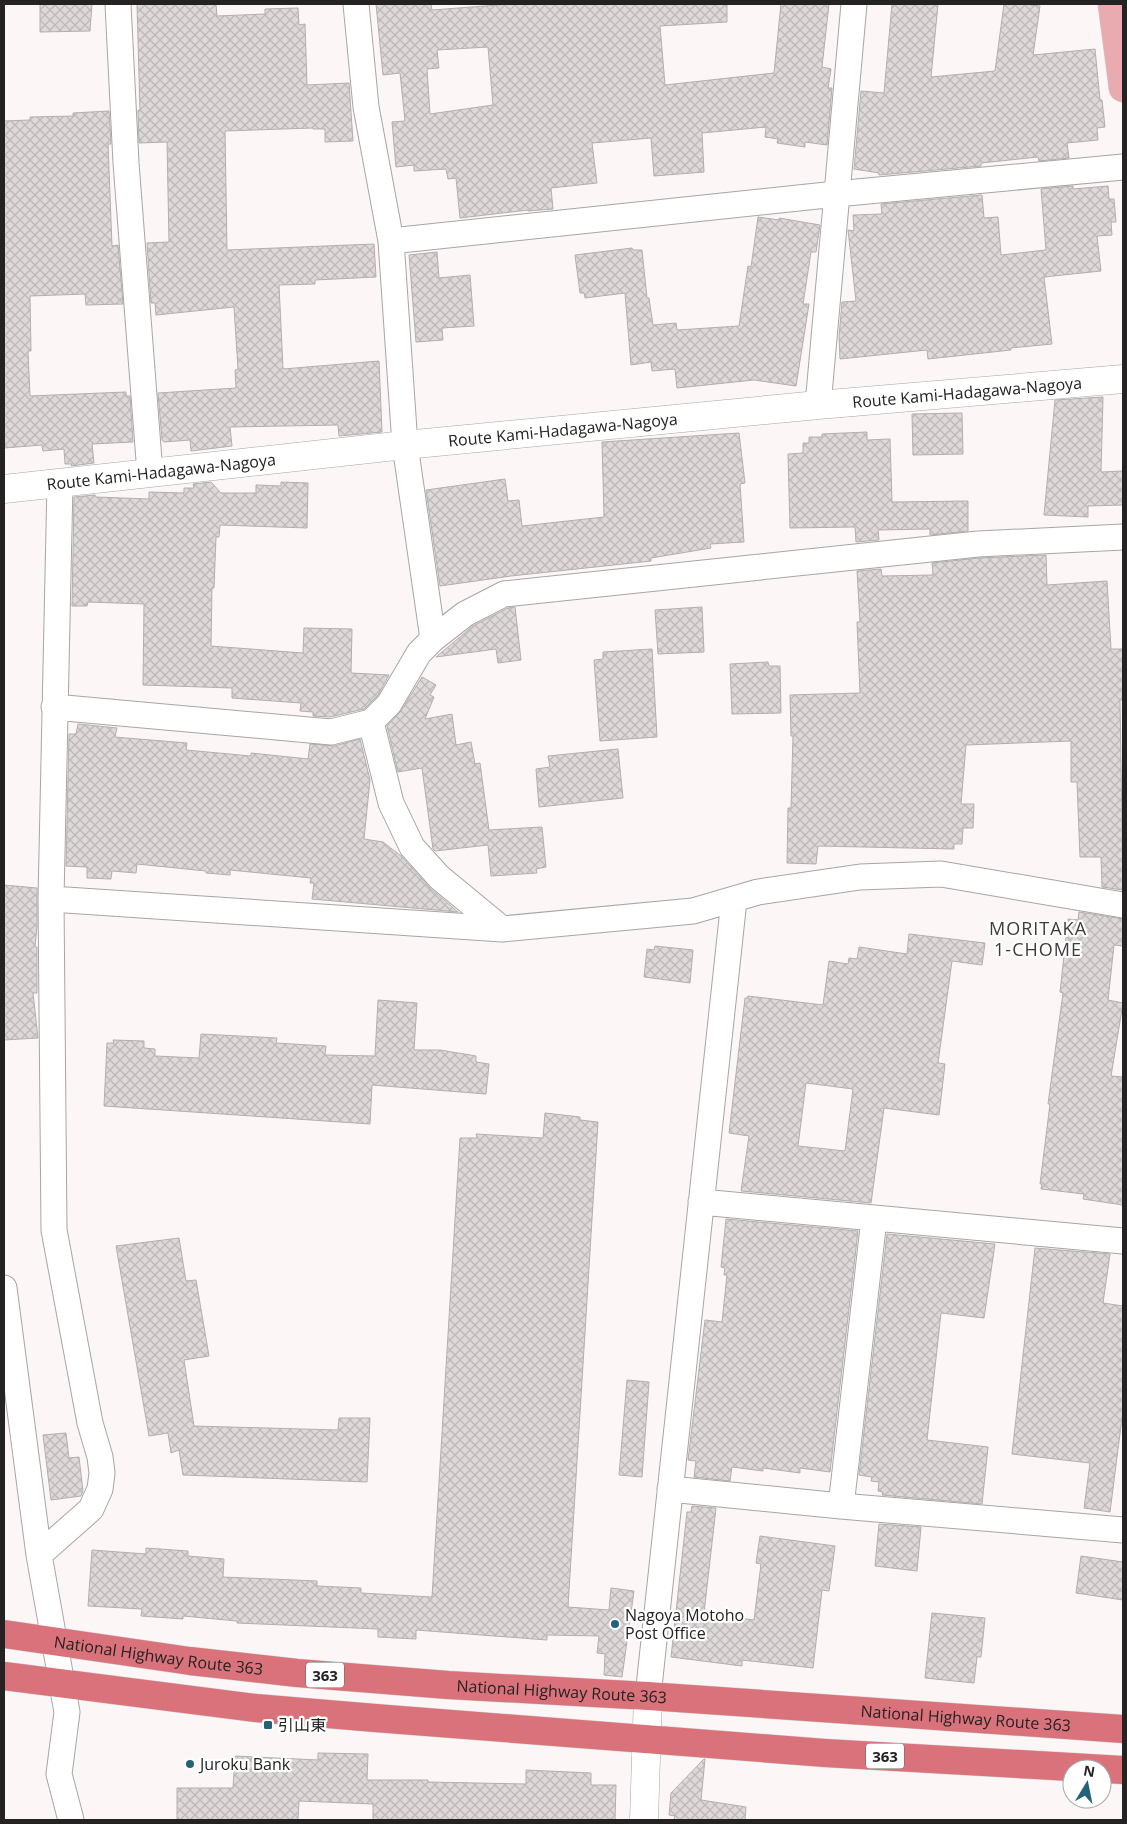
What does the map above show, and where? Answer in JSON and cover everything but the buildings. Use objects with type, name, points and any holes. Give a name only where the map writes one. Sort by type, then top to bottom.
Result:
[{"type":"highway","name":"National Highway Route 363","points":[[4,1634],[190,1661],[297,1673],[448,1685],[648,1696],[1123,1728]]},
{"type":"highway","name":"363","points":[[4,1676],[266,1708],[646,1740],[825,1753],[1123,1770]]},
{"type":"main road","points":[[1117,18],[1123,88]]},
{"type":"main road","name":"Route Kami-Hadagawa-Nagoya","points":[[4,489],[405,445],[818,405],[1123,379]]},
{"type":"main road","points":[[644,1820],[648,1696]]},
{"type":"street","points":[[118,4],[126,173],[150,473]]},
{"type":"street","points":[[356,4],[366,107],[391,241],[405,445],[433,639]]},
{"type":"street","points":[[818,405],[854,4]]},
{"type":"street","points":[[391,241],[836,194],[1123,167]]},
{"type":"street","points":[[39,1556],[91,1509],[100,1489],[102,1473],[100,1457],[90,1423],[54,1230],[51,898],[60,483]]},
{"type":"street","points":[[54,707],[331,732],[371,722],[389,704],[419,653],[433,639],[465,614],[504,594],[978,544],[1123,537]]},
{"type":"street","points":[[371,722],[391,803],[412,847],[439,877],[502,929]]},
{"type":"street","points":[[51,898],[502,929],[693,911],[758,892],[860,877],[941,874],[1123,905]]},
{"type":"street","points":[[648,1696],[734,900]]},
{"type":"street","points":[[701,1202],[1123,1241]]},
{"type":"street","points":[[841,1506],[874,1219]]},
{"type":"street","points":[[4,1288],[46,1604],[55,1641],[67,1712],[59,1774],[71,1820]]},
{"type":"street","points":[[670,1489],[841,1506],[1123,1530]]},
{"type":"place","name":"Nagoya Motoho Post Office","points":[[615,1624]]},
{"type":"place","name":"引山東","points":[[268,1725]]},
{"type":"place","name":"Juroku Bank","points":[[190,1764]]},
{"type":"district","name":"MORITAKA 1-CHOME","points":[[1038,938]]}]
